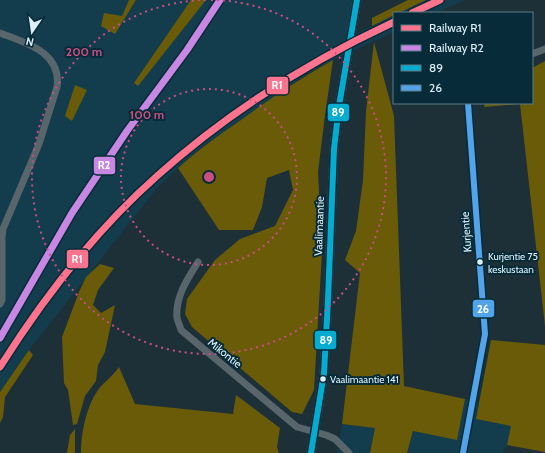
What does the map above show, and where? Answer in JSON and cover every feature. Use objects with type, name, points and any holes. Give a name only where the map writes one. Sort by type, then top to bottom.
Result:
[{"type":"main road","name":"Vaalimaantie","points":[[311,453],[324,373],[334,149],[339,106],[357,0]]},
{"type":"street","points":[[0,33],[41,50],[56,67],[58,78],[57,87],[39,144],[3,229],[2,300],[0,304]]},
{"type":"street","points":[[533,54],[545,49]]},
{"type":"street","name":"Kurjentie","points":[[463,453],[485,334],[468,104]]},
{"type":"street","name":"Mikontie","points":[[198,262],[183,287],[179,300],[177,317],[181,330],[297,428],[326,435],[335,439],[349,453]]},
{"type":"shaded area","points":[[0,0],[359,0],[352,36],[393,16],[393,32],[333,60],[304,76],[198,150],[157,188],[29,350],[0,392]]},
{"type":"shaded area","points":[[129,0],[136,0],[115,34],[101,26],[104,13],[122,16]]},
{"type":"shaded area","points":[[191,0],[206,0],[138,86],[134,83]]},
{"type":"shaded area","points":[[408,0],[426,0],[401,12],[393,12],[393,16],[372,26],[372,18]]},
{"type":"shaded area","points":[[426,0],[465,0],[438,12],[401,12]]},
{"type":"shaded area","points":[[374,42],[394,116],[404,386],[465,399],[457,440],[413,431],[407,453],[370,453],[375,428],[342,424],[360,273],[345,260],[356,231],[363,180],[366,111]]},
{"type":"shaded area","points":[[333,60],[318,172],[322,252],[314,390],[302,414],[292,412],[192,327],[185,314],[187,299],[215,260],[240,239],[275,226],[293,190],[289,170],[267,178],[262,207],[253,230],[219,230],[178,168],[209,143],[264,104]]},
{"type":"shaded area","points":[[545,61],[545,326],[520,104],[533,104],[533,67]]},
{"type":"shaded area","points":[[75,85],[87,90],[72,121],[65,116]]},
{"type":"shaded area","points":[[485,104],[520,104],[484,107]]},
{"type":"shaded area","points":[[100,264],[114,268],[98,290],[93,305],[101,313],[115,305],[105,352],[98,365],[96,381],[85,396],[77,424],[73,425],[68,390],[64,383],[62,337],[86,277]]},
{"type":"shaded area","points":[[491,340],[545,345],[545,452],[507,445],[511,426],[476,419]]},
{"type":"shaded area","points":[[29,350],[33,355],[5,397],[3,417],[0,423],[0,392]]},
{"type":"shaded area","points":[[119,367],[135,404],[233,414],[236,395],[280,428],[277,447],[279,453],[81,453],[83,429],[90,404],[98,390]]},
{"type":"shaded area","points":[[465,399],[479,402],[476,419],[511,426],[507,445],[502,453],[407,453],[413,431],[457,439]]},
{"type":"shaded area","points":[[342,424],[375,428],[370,453],[337,453]]},
{"type":"shaded area","points":[[75,429],[75,453],[67,453],[70,435]]},
{"type":"rail line","name":"R2","points":[[0,338],[72,213],[127,131],[187,50],[220,0]]},
{"type":"rail line","name":"R1","points":[[414,12],[440,0]]},
{"type":"rail line","name":"R1","points":[[0,367],[34,315],[72,266],[112,219],[157,176],[211,131],[270,90],[331,54],[393,22]]},
{"type":"transit line","name":"89","points":[[311,453],[324,373],[334,149],[339,106],[357,0]]},
{"type":"transit line","name":"26","points":[[463,453],[485,334],[468,104]]},
{"type":"place","name":"Kurjentie 75 keskustaan","points":[[480,262]]},
{"type":"place","name":"Vaalimaantie 141","points":[[323,379]]}]
